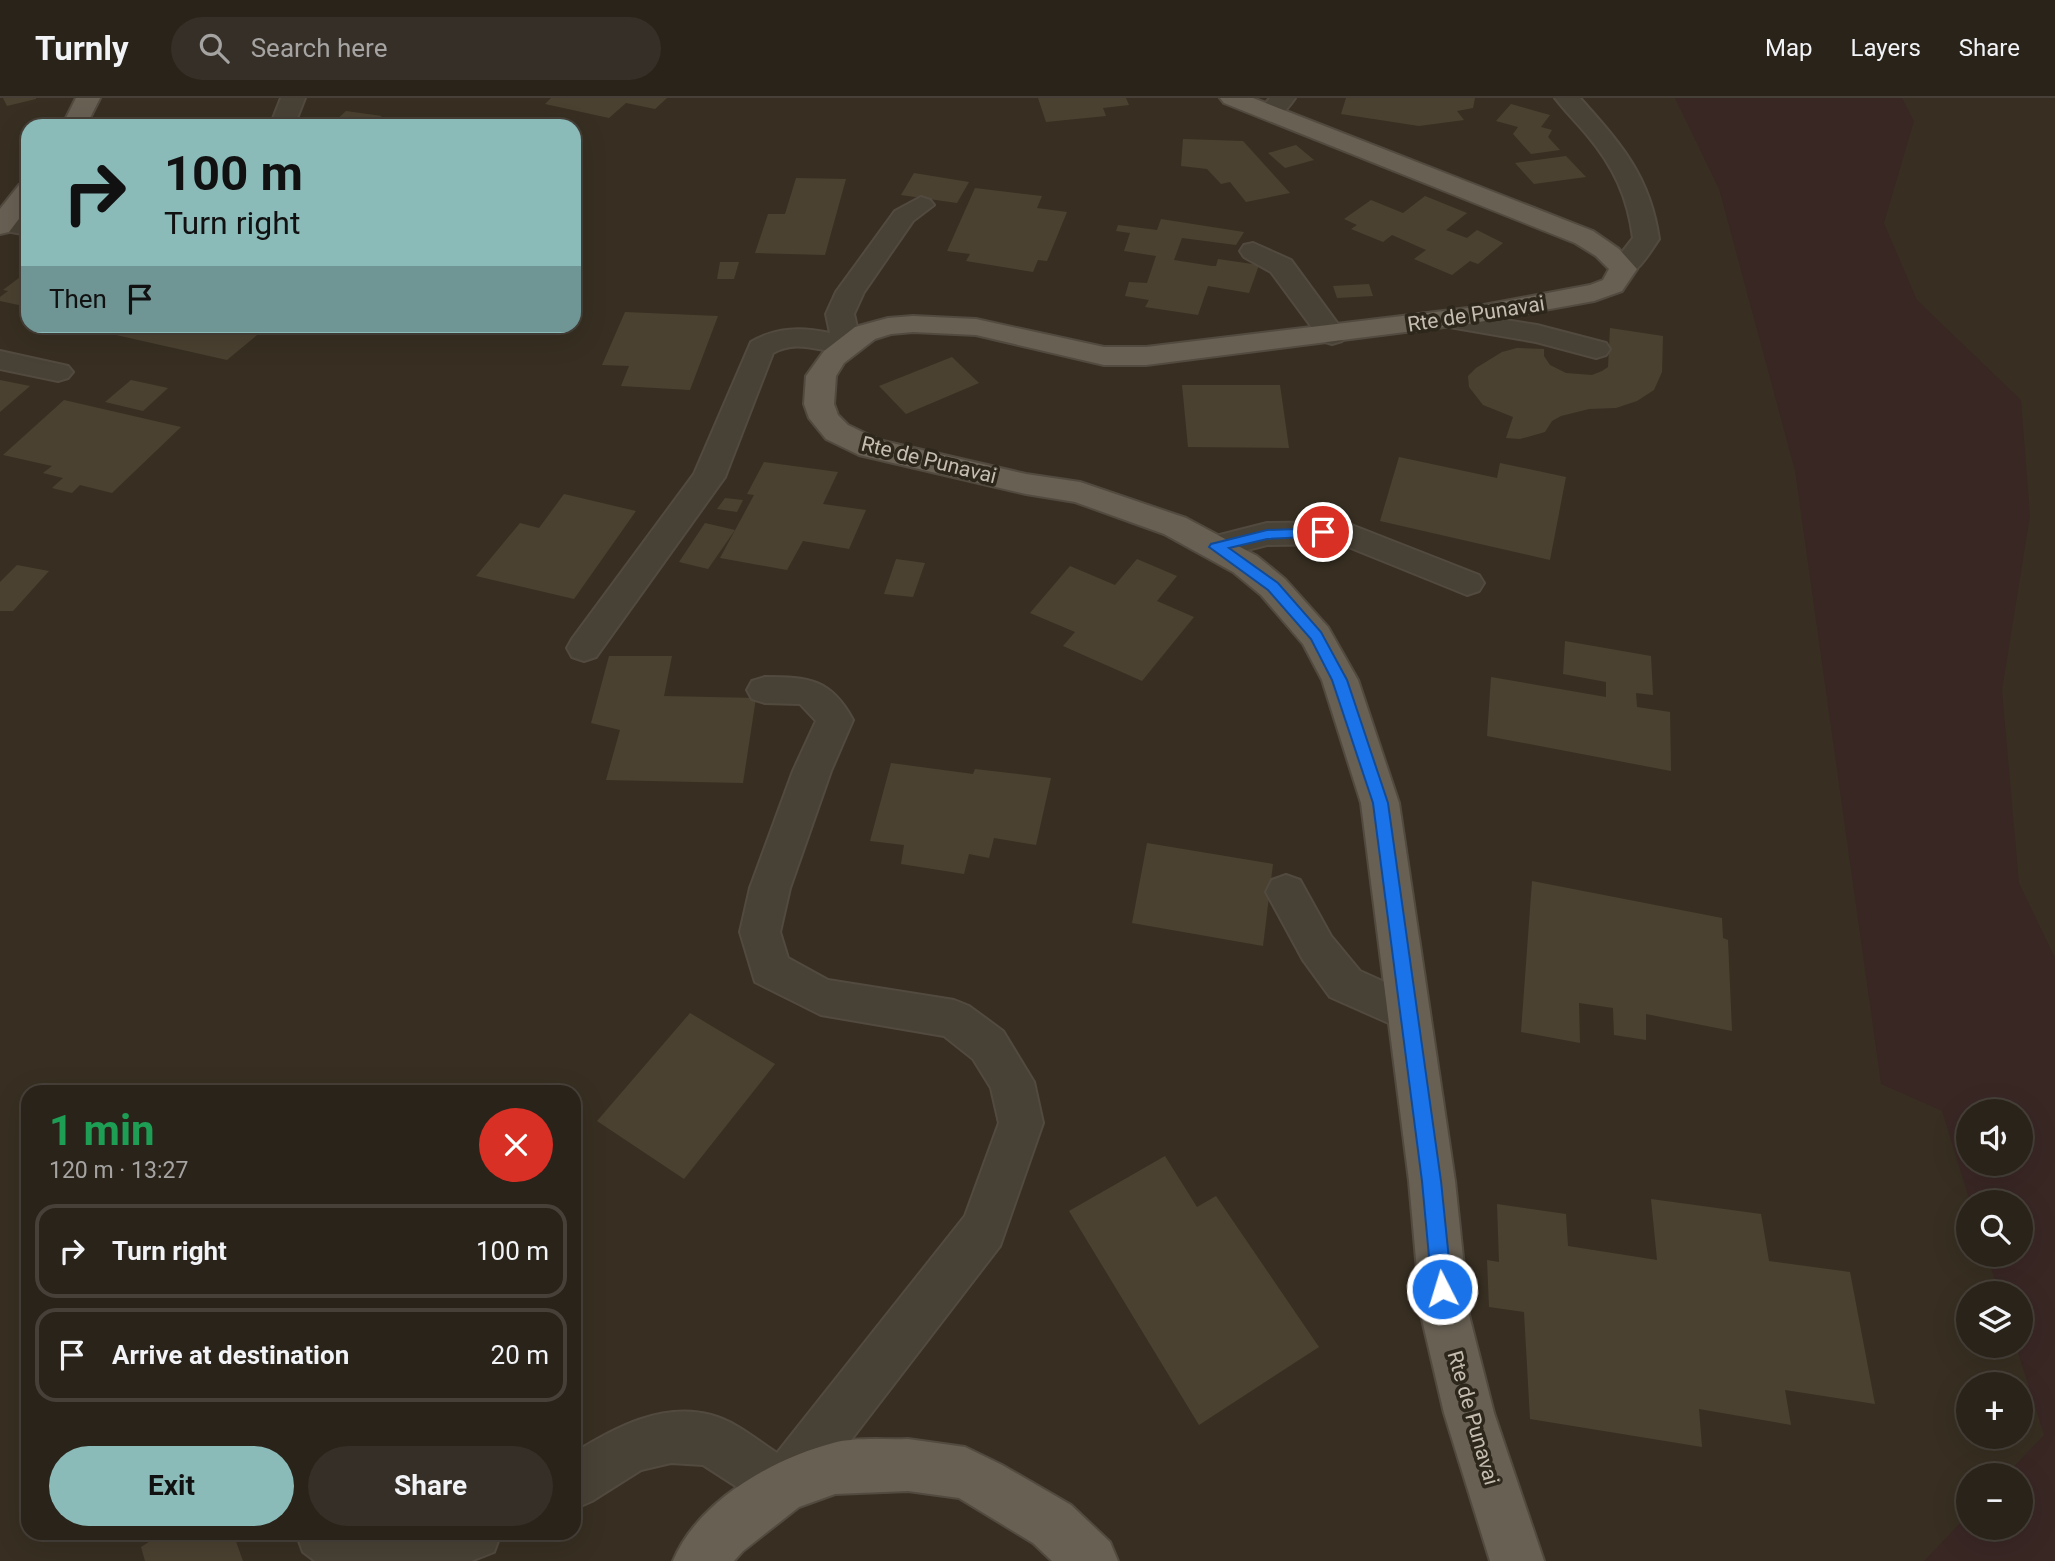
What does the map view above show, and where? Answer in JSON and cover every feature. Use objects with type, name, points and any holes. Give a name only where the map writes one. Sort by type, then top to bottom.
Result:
[{"type":"main road","points":[[78,119],[88,98]]},
{"type":"main road","points":[[1232,98],[1276,105],[1584,237],[1606,249],[1623,269]]},
{"type":"main road","points":[[10,225],[21,204]]},
{"type":"main road","name":"Rte de Punavai","points":[[1517,1561],[1469,1413],[1445,1315],[1432,1181],[1381,803],[1340,680],[1316,636],[1273,587],[1245,564],[1175,526],[1080,492],[1026,484],[870,448],[837,432],[823,415],[819,404],[819,388],[821,376],[847,345],[865,333],[888,326],[913,324],[976,327],[1104,356],[1146,356],[1448,319],[1594,293],[1614,285],[1620,279],[1623,269]]},
{"type":"main road","points":[[700,1561],[724,1532],[783,1487],[835,1468],[908,1465],[965,1473],[1052,1524],[1091,1561]]},
{"type":"street","points":[[285,119],[293,98]]},
{"type":"street","points":[[1567,98],[1622,160]]},
{"type":"street","points":[[1606,110],[1644,216],[1646,239],[1623,269]]},
{"type":"street","points":[[584,648],[709,477],[761,348],[785,337],[798,336],[847,345],[840,314],[850,292],[904,216],[921,205]]},
{"type":"street","points":[[1253,251],[1281,266],[1303,292],[1332,335]]},
{"type":"street","points":[[1448,319],[1537,334],[1596,349]]},
{"type":"street","points":[[0,360],[58,372]]},
{"type":"street","points":[[1216,547],[1267,534],[1344,533],[1467,583]]},
{"type":"street","points":[[581,1479],[631,1447],[671,1438],[710,1440],[783,1487],[983,1230],[1021,1123],[1013,1082],[988,1045],[954,1019],[821,997],[770,969],[761,932],[770,888],[812,771],[835,720],[823,700],[806,691],[765,690]]},
{"type":"street","points":[[1286,892],[1317,948],[1345,984],[1409,1013]]},
{"type":"street","points":[[332,1540],[350,1552],[384,1557],[446,1545],[458,1540]]},
{"type":"shaded area","points":[[1675,98],[1902,98],[1914,121],[1884,223],[1917,300],[2021,400],[2030,516],[2002,690],[2019,883],[2055,958],[2055,1561],[1924,1561],[1956,1528],[1956,1540],[2033,1540],[2033,1463],[2017,1463],[2044,1435],[2033,1400],[2033,1372],[2024,1372],[2020,1358],[2033,1358],[2033,1281],[1995,1281],[1991,1267],[2033,1267],[2033,1190],[1966,1190],[1962,1176],[2033,1176],[2033,1099],[1956,1099],[1956,1156],[1942,1111],[1881,1084],[1795,471],[1719,189]]},
{"type":"building","points":[[3,98],[36,98],[36,99],[7,106]]},
{"type":"building","points":[[551,98],[667,98],[655,109],[626,103],[609,118],[545,104]]},
{"type":"building","points":[[1038,98],[1126,98],[1129,105],[1103,108],[1106,116],[1046,122]]},
{"type":"building","points":[[1346,98],[1475,98],[1473,108],[1457,111],[1464,120],[1419,126],[1341,114]]},
{"type":"building","points":[[1511,104],[1550,115],[1541,127],[1552,130],[1548,137],[1560,150],[1531,154],[1513,134],[1518,127],[1496,121]]},
{"type":"building","points":[[346,111],[382,116],[377,119],[337,119]]},
{"type":"building","points":[[1183,139],[1243,141],[1290,193],[1246,202],[1230,182],[1221,184],[1207,169],[1181,166]]},
{"type":"building","points":[[1296,145],[1314,160],[1285,168],[1268,153]]},
{"type":"building","points":[[1566,156],[1586,177],[1534,184],[1515,163]]},
{"type":"building","points":[[914,173],[969,182],[957,203],[901,195]]},
{"type":"building","points":[[796,178],[846,179],[825,255],[755,253],[768,214],[785,214]]},
{"type":"building","points":[[975,188],[1042,196],[1037,208],[1067,212],[1047,261],[1038,260],[1033,272],[966,261],[970,254],[947,251]]},
{"type":"building","points":[[1425,196],[1467,213],[1446,230],[1467,238],[1477,230],[1503,243],[1478,264],[1470,261],[1452,275],[1414,259],[1426,250],[1392,235],[1383,242],[1351,229],[1357,225],[1344,219],[1371,200],[1403,213]]},
{"type":"building","points":[[1161,219],[1244,232],[1236,245],[1182,238],[1174,260],[1212,266],[1216,266],[1218,259],[1259,265],[1249,293],[1208,286],[1198,315],[1145,307],[1149,300],[1125,296],[1129,282],[1147,283],[1156,256],[1124,251],[1130,233],[1116,231],[1118,225],[1157,230]]},
{"type":"building","points":[[720,262],[739,262],[734,279],[717,279]]},
{"type":"building","points":[[21,276],[21,306],[0,301],[0,297],[8,291],[3,290]]},
{"type":"building","points":[[1369,284],[1373,296],[1337,298],[1333,286]]},
{"type":"building","points":[[625,312],[718,316],[690,390],[621,386],[629,366],[602,365]]},
{"type":"building","points":[[1610,328],[1663,336],[1662,372],[1654,390],[1637,401],[1616,408],[1589,409],[1561,416],[1552,421],[1545,432],[1520,439],[1506,438],[1513,417],[1483,405],[1469,387],[1468,376],[1476,368],[1502,352],[1517,348],[1544,349],[1544,356],[1550,365],[1566,373],[1592,375],[1602,371],[1608,367]]},
{"type":"building","points":[[119,333],[260,333],[227,360],[116,335]]},
{"type":"building","points":[[952,357],[979,383],[906,414],[879,386]]},
{"type":"building","points":[[0,380],[30,386],[0,412]]},
{"type":"building","points":[[131,380],[168,388],[143,411],[105,402]]},
{"type":"building","points":[[1182,385],[1280,385],[1289,448],[1188,447]]},
{"type":"building","points":[[64,400],[181,427],[112,493],[80,485],[72,493],[52,488],[63,478],[43,473],[52,466],[3,455]]},
{"type":"building","points":[[1399,457],[1497,478],[1500,463],[1566,477],[1550,560],[1380,521]]},
{"type":"building","points":[[764,462],[838,472],[823,504],[866,510],[849,549],[803,541],[787,570],[720,558],[754,495],[747,494]]},
{"type":"building","points":[[564,494],[636,511],[574,599],[476,576],[520,523],[539,528]]},
{"type":"building","points":[[725,498],[743,500],[737,512],[717,509]]},
{"type":"building","points":[[705,523],[735,530],[708,569],[679,562]]},
{"type":"building","points":[[896,559],[925,563],[913,597],[884,594]]},
{"type":"building","points":[[1137,559],[1177,576],[1157,601],[1194,617],[1142,681],[1063,646],[1075,632],[1030,613],[1070,566],[1115,585]]},
{"type":"building","points":[[17,565],[49,571],[13,611],[0,611],[0,582]]},
{"type":"building","points":[[1565,641],[1651,656],[1653,695],[1636,693],[1637,707],[1670,712],[1671,771],[1487,736],[1491,677],[1606,697],[1606,682],[1563,674]]},
{"type":"building","points":[[609,656],[672,656],[664,696],[756,698],[743,783],[606,780],[620,730],[591,723]]},
{"type":"building","points":[[891,763],[973,774],[975,769],[1051,778],[1036,845],[994,838],[989,858],[969,854],[964,874],[901,864],[904,845],[870,841]]},
{"type":"building","points":[[1147,843],[1273,864],[1263,946],[1132,923]]},
{"type":"building","points":[[1532,881],[1722,918],[1723,938],[1728,940],[1732,1031],[1646,1014],[1646,1040],[1614,1035],[1613,1008],[1579,1003],[1580,1043],[1521,1032]]},
{"type":"building","points":[[690,1013],[775,1064],[684,1179],[597,1121]]},
{"type":"building","points":[[1165,1156],[1197,1207],[1216,1196],[1319,1347],[1199,1425],[1069,1211]]},
{"type":"building","points":[[1651,1199],[1761,1214],[1769,1261],[1850,1272],[1875,1404],[1785,1390],[1791,1425],[1699,1409],[1702,1447],[1530,1419],[1524,1312],[1489,1307],[1487,1260],[1499,1262],[1497,1204],[1566,1214],[1568,1246],[1657,1260]]},
{"type":"building","points":[[152,1540],[236,1540],[243,1561],[145,1561],[141,1547]]},
{"type":"route","points":[[1323,532],[1267,534],[1216,547],[1245,564],[1273,587],[1316,636],[1340,680],[1381,803],[1432,1181],[1442,1289]]}]
